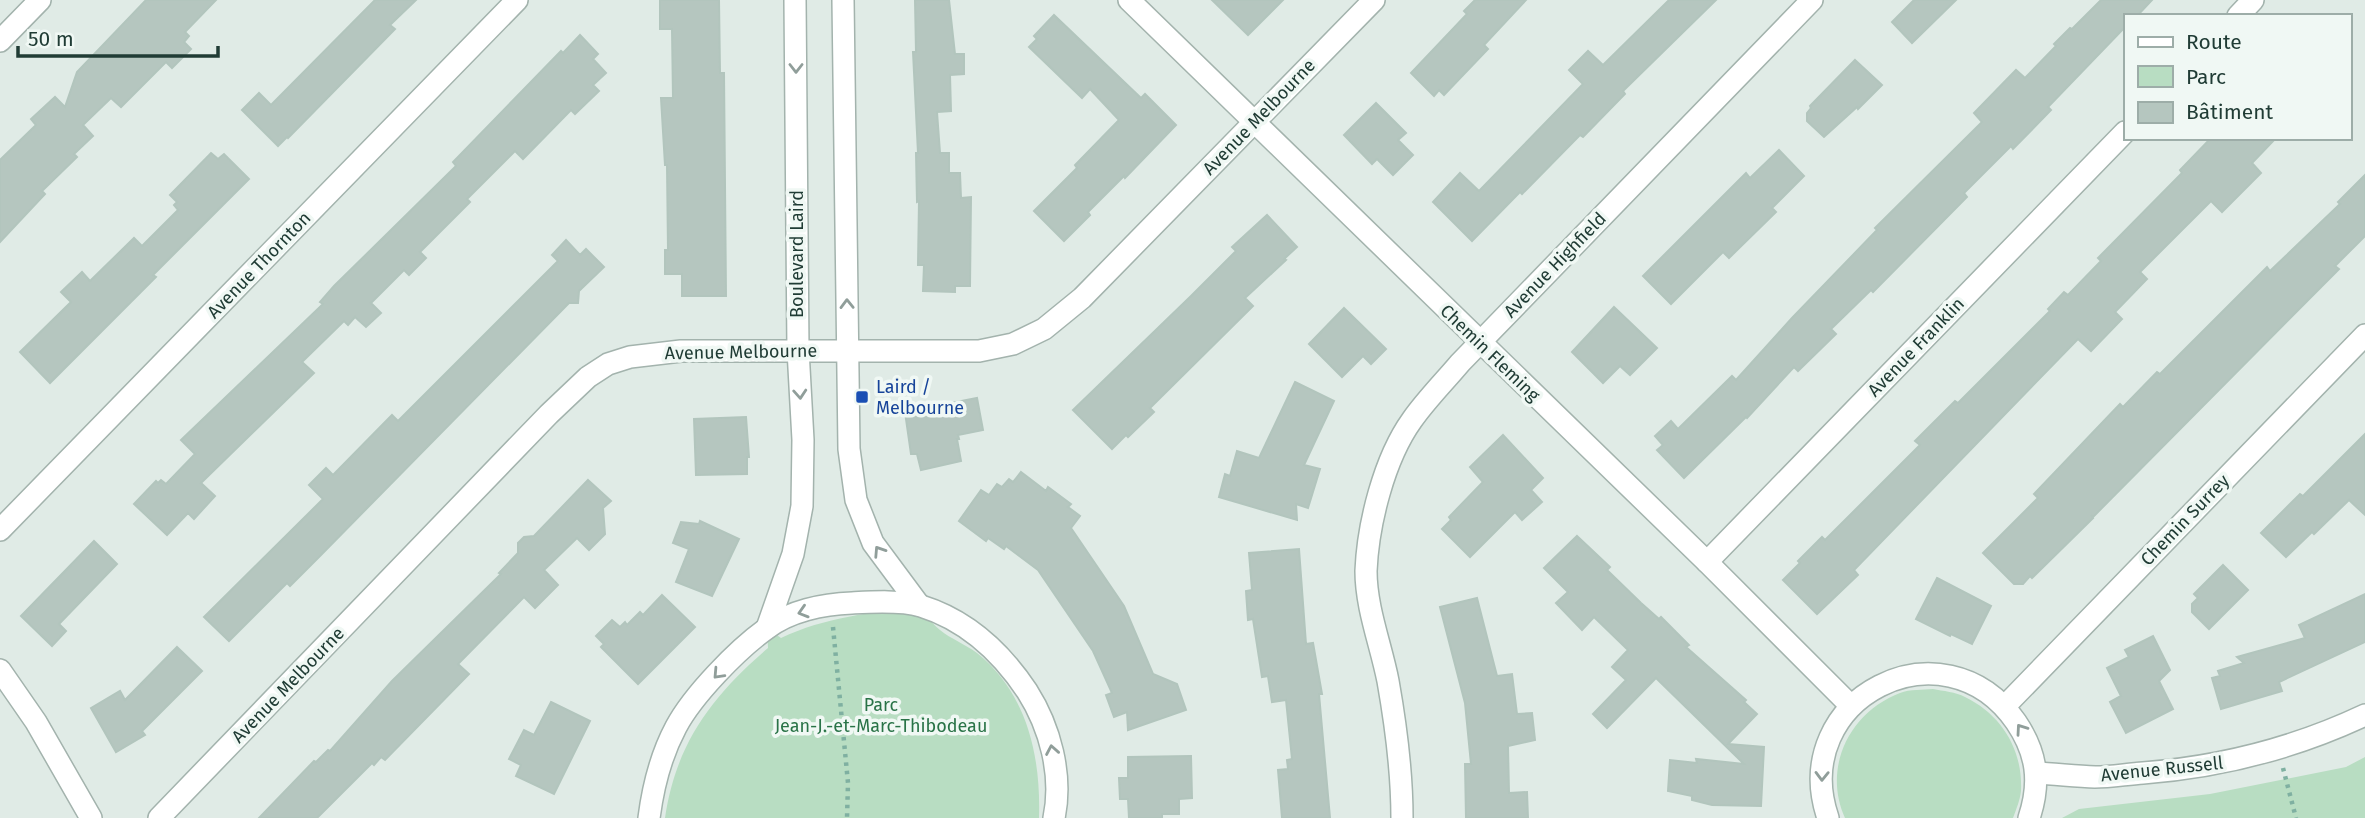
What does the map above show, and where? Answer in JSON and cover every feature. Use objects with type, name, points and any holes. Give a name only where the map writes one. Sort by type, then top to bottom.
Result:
[{"type":"street","points":[[0,41],[40,0]]},
{"type":"street","name":"Avenue Thornton","points":[[0,530],[517,0]]},
{"type":"street","name":"Boulevard Laird","points":[[767,628],[793,554],[802,506],[795,0]]},
{"type":"street","points":[[843,0],[849,449],[856,500],[873,543],[919,606]]},
{"type":"street","name":"Chemin Fleming","points":[[1129,0],[1707,562],[1851,706]]},
{"type":"street","name":"Avenue Melbourne","points":[[159,818],[549,414],[588,377],[608,364],[650,353],[798,350],[979,351],[1013,344],[1044,328],[1082,298],[1374,0]]},
{"type":"street","name":"Avenue Highfield","points":[[1402,818],[1400,759],[1388,681],[1371,608],[1366,572],[1380,488],[1411,422],[1479,343],[1812,0]]},
{"type":"street","points":[[2240,14],[2253,0]]},
{"type":"street","name":"Avenue Franklin","points":[[1707,562],[2124,133]]},
{"type":"street","name":"Chemin Surrey","points":[[2005,706],[2365,335]]},
{"type":"street","points":[[649,818],[660,765],[677,725],[703,690],[733,657],[767,628],[793,615],[830,604],[873,602],[919,606],[948,619],[984,640],[1014,671],[1042,716],[1052,745],[1056,783],[1054,818]]},
{"type":"street","points":[[0,670],[36,722],[91,818]]},
{"type":"street","points":[[1828,818],[1822,800],[1821,766],[1831,733],[1851,706],[1880,684],[1914,674],[1950,676],[1983,689],[2005,706],[2028,740],[2036,773],[2034,801],[2029,818]]},
{"type":"street","name":"Avenue Russell","points":[[2036,773],[2096,777],[2185,769],[2233,761],[2278,748],[2365,715]]},
{"type":"path","points":[[832,619],[848,783],[847,818]]},
{"type":"path","points":[[2278,748],[2296,818]]},
{"type":"green space","name":"Parc Jean-J.-et-Marc-Thibodeau","points":[[919,605],[937,628],[977,653],[994,669],[1019,706],[1033,749],[1039,818],[665,818],[670,791],[688,744],[714,703],[768,648],[767,628],[781,638],[832,620]]},
{"type":"green space","points":[[1933,689],[1965,697],[1990,714],[2008,735],[2021,776],[2018,805],[2013,818],[1845,818],[1837,780],[1839,761],[1855,727],[1867,713],[1900,693]]},
{"type":"green space","points":[[2365,757],[2365,818],[2062,818],[2079,809],[2210,794],[2346,767]]},
{"type":"building","points":[[146,0],[216,0],[185,32],[189,36],[184,42],[191,49],[172,68],[166,62],[121,107],[111,98],[83,125],[93,136],[74,154],[77,157],[42,191],[45,194],[0,242],[0,160],[36,125],[31,119],[55,97],[65,107],[77,72]]},
{"type":"building","points":[[375,0],[416,0],[390,25],[395,29],[278,146],[242,110],[259,93],[271,105]]},
{"type":"building","points":[[660,0],[719,0],[720,73],[724,73],[726,296],[682,296],[682,274],[665,274],[665,250],[668,250],[667,165],[661,98],[673,98],[672,29],[660,29]]},
{"type":"building","points":[[915,0],[949,0],[955,54],[964,54],[964,74],[950,75],[951,111],[937,112],[940,153],[949,153],[949,173],[960,173],[961,198],[971,197],[970,286],[955,286],[955,292],[923,291],[924,265],[918,265],[918,153],[913,52],[916,52]]},
{"type":"building","points":[[1212,0],[1283,0],[1248,35]]},
{"type":"building","points":[[1475,0],[1526,0],[1484,45],[1488,49],[1444,95],[1439,90],[1434,96],[1411,73],[1467,14],[1464,11]]},
{"type":"building","points":[[1669,0],[1716,0],[1623,91],[1625,94],[1583,137],[1580,135],[1472,241],[1433,202],[1460,173],[1479,191],[1583,84],[1569,70],[1588,51],[1603,65]]},
{"type":"building","points":[[1914,0],[1956,0],[1912,43],[1892,22]]},
{"type":"building","points":[[2101,0],[2152,0],[2139,14],[2124,14],[2124,28],[2048,107],[2051,110],[1964,193],[1967,197],[1873,292],[1871,290],[1831,329],[1836,334],[1798,371],[1794,367],[1747,418],[1684,478],[1657,450],[1663,445],[1655,436],[1671,421],[1678,429],[1732,376],[1736,380],[1877,230],[1875,228],[1982,122],[1974,113],[2016,70],[2025,78],[2056,46],[2054,44]]},
{"type":"building","points":[[1054,15],[1141,98],[1145,94],[1176,125],[1088,212],[1090,215],[1064,241],[1034,211],[1119,120],[1090,89],[1082,98],[1029,47],[1037,39],[1034,36]]},
{"type":"building","points":[[580,35],[598,54],[593,59],[606,73],[593,85],[599,91],[575,114],[571,110],[523,159],[515,151],[467,199],[470,202],[420,252],[426,258],[409,275],[404,270],[371,303],[381,313],[366,327],[355,317],[348,325],[344,321],[302,362],[314,373],[201,483],[215,496],[194,519],[188,513],[167,535],[134,504],[156,481],[158,483],[161,480],[166,484],[195,454],[181,440],[323,304],[320,302],[334,286],[456,166],[453,162],[561,51],[563,53]]},
{"type":"building","points":[[1855,60],[1882,85],[1824,137],[1807,121],[1807,113],[1810,106]]},
{"type":"building","points":[[1376,103],[1406,133],[1398,140],[1413,155],[1393,175],[1377,159],[1372,164],[1344,135]]},
{"type":"building","points":[[2209,140],[2274,140],[2252,163],[2261,173],[2222,212],[2211,201],[2140,272],[2147,279],[2115,312],[2122,319],[2091,351],[2078,339],[1854,570],[1858,575],[1817,614],[1783,580],[1800,563],[1798,561],[1822,537],[1825,540],[1920,445],[1915,441],[1955,401],[1958,403],[2050,311],[2048,309],[2064,292],[2068,295],[2101,261],[2098,258],[2182,173],[2180,170]]},
{"type":"building","points":[[1779,150],[1804,176],[1772,208],[1776,212],[1729,258],[1723,252],[1671,304],[1643,276],[1746,173],[1750,178]]},
{"type":"building","points":[[211,153],[218,159],[224,154],[249,179],[50,383],[20,352],[71,302],[61,292],[82,272],[90,281],[134,238],[142,246],[178,210],[174,205],[177,202],[170,195]]},
{"type":"building","points":[[2365,175],[2365,236],[2335,266],[2339,269],[2093,517],[2091,515],[2093,518],[2032,578],[2030,576],[2023,584],[2014,584],[1983,553],[2038,498],[2034,494],[2120,404],[2123,407],[2157,372],[2160,374],[2267,267],[2270,271],[2340,204],[2338,202]]},
{"type":"building","points":[[1267,215],[1297,247],[1245,298],[1253,306],[1150,408],[1154,412],[1112,449],[1073,410],[1236,251],[1232,247]]},
{"type":"building","points":[[566,240],[580,255],[586,249],[604,267],[579,291],[578,303],[569,303],[290,586],[287,583],[229,641],[204,617],[323,499],[309,485],[326,468],[333,475],[392,415],[398,421],[558,261],[552,255]]},
{"type":"building","points":[[1614,307],[1657,348],[1630,375],[1620,366],[1603,383],[1572,352]]},
{"type":"building","points":[[1344,308],[1386,349],[1371,364],[1363,356],[1342,377],[1309,344]]},
{"type":"building","points":[[1295,382],[1334,401],[1304,465],[1320,469],[1308,508],[1296,504],[1297,520],[1219,497],[1225,474],[1230,476],[1237,451],[1259,458]]},
{"type":"building","points":[[977,398],[983,430],[958,435],[961,461],[921,470],[917,454],[911,454],[905,412]]},
{"type":"building","points":[[746,417],[749,457],[747,474],[696,475],[694,419]]},
{"type":"building","points":[[2365,434],[2365,515],[2349,500],[2286,557],[2261,533],[2300,494],[2303,496]]},
{"type":"building","points":[[1503,435],[1543,478],[1531,490],[1542,502],[1522,520],[1515,512],[1470,557],[1442,529],[1451,520],[1449,517],[1483,482],[1470,467]]},
{"type":"building","points":[[1021,472],[1046,491],[1048,487],[1071,504],[1068,507],[1080,516],[1071,528],[1124,606],[1153,674],[1177,684],[1186,710],[1128,730],[1127,712],[1114,717],[1106,695],[1112,693],[1093,651],[1038,570],[1006,546],[1004,549],[988,538],[986,541],[959,521],[981,490],[989,495],[997,484],[1002,487],[1009,479],[1013,482]]},
{"type":"building","points":[[588,480],[611,501],[603,508],[605,534],[589,550],[577,538],[544,570],[558,585],[535,608],[524,597],[458,664],[469,674],[385,760],[381,757],[374,765],[372,763],[317,818],[259,818],[314,761],[330,751],[392,681],[501,574],[499,573],[518,553],[518,543],[524,537],[534,536]]},
{"type":"building","points":[[700,521],[739,539],[712,596],[676,582],[689,549],[673,543],[681,522],[699,524]]},
{"type":"building","points":[[1577,536],[1610,567],[1607,570],[1659,619],[1661,617],[1689,645],[1686,647],[1746,700],[1744,702],[1757,714],[1728,744],[1764,747],[1761,806],[1712,805],[1692,800],[1692,796],[1668,791],[1670,760],[1697,763],[1696,759],[1744,764],[1656,678],[1607,728],[1593,714],[1626,680],[1612,667],[1628,650],[1594,617],[1582,630],[1556,603],[1568,592],[1544,568]]},
{"type":"building","points":[[94,541],[117,564],[59,624],[66,631],[52,646],[21,616]]},
{"type":"building","points":[[1299,549],[1306,644],[1313,643],[1322,694],[1319,694],[1330,818],[1282,818],[1278,770],[1288,769],[1287,760],[1292,759],[1286,700],[1272,702],[1268,676],[1262,677],[1253,619],[1248,620],[1246,591],[1252,590],[1249,553]]},
{"type":"building","points":[[2223,565],[2248,590],[2209,629],[2192,612],[2192,604],[2198,598],[2194,594]]},
{"type":"building","points":[[1937,578],[1991,606],[1972,644],[1916,619]]},
{"type":"building","points":[[2365,594],[2365,642],[2279,682],[2282,691],[2221,709],[2212,678],[2220,676],[2218,671],[2244,663],[2237,657],[2305,638],[2299,625]]},
{"type":"building","points":[[662,595],[695,627],[638,684],[601,647],[604,644],[596,636],[612,620],[620,627],[625,622],[627,625],[640,612],[643,615]]},
{"type":"building","points":[[1477,598],[1497,676],[1512,674],[1517,714],[1532,713],[1535,740],[1508,746],[1509,793],[1527,792],[1528,818],[1466,818],[1465,764],[1471,764],[1465,703],[1440,607]]},
{"type":"building","points":[[2153,636],[2170,670],[2159,681],[2173,709],[2126,733],[2110,702],[2121,696],[2107,668],[2129,657],[2125,650]]},
{"type":"building","points":[[177,647],[202,671],[142,731],[145,735],[116,752],[91,708],[120,691],[125,700]]},
{"type":"building","points":[[551,702],[590,721],[554,794],[516,776],[521,765],[509,759],[524,730],[534,735]]},
{"type":"building","points":[[1191,756],[1192,798],[1179,799],[1179,814],[1162,814],[1162,818],[1129,818],[1128,799],[1120,799],[1119,778],[1128,778],[1128,757]]},
{"type":"place","name":"Laird / Melbourne","points":[[862,397]]}]
